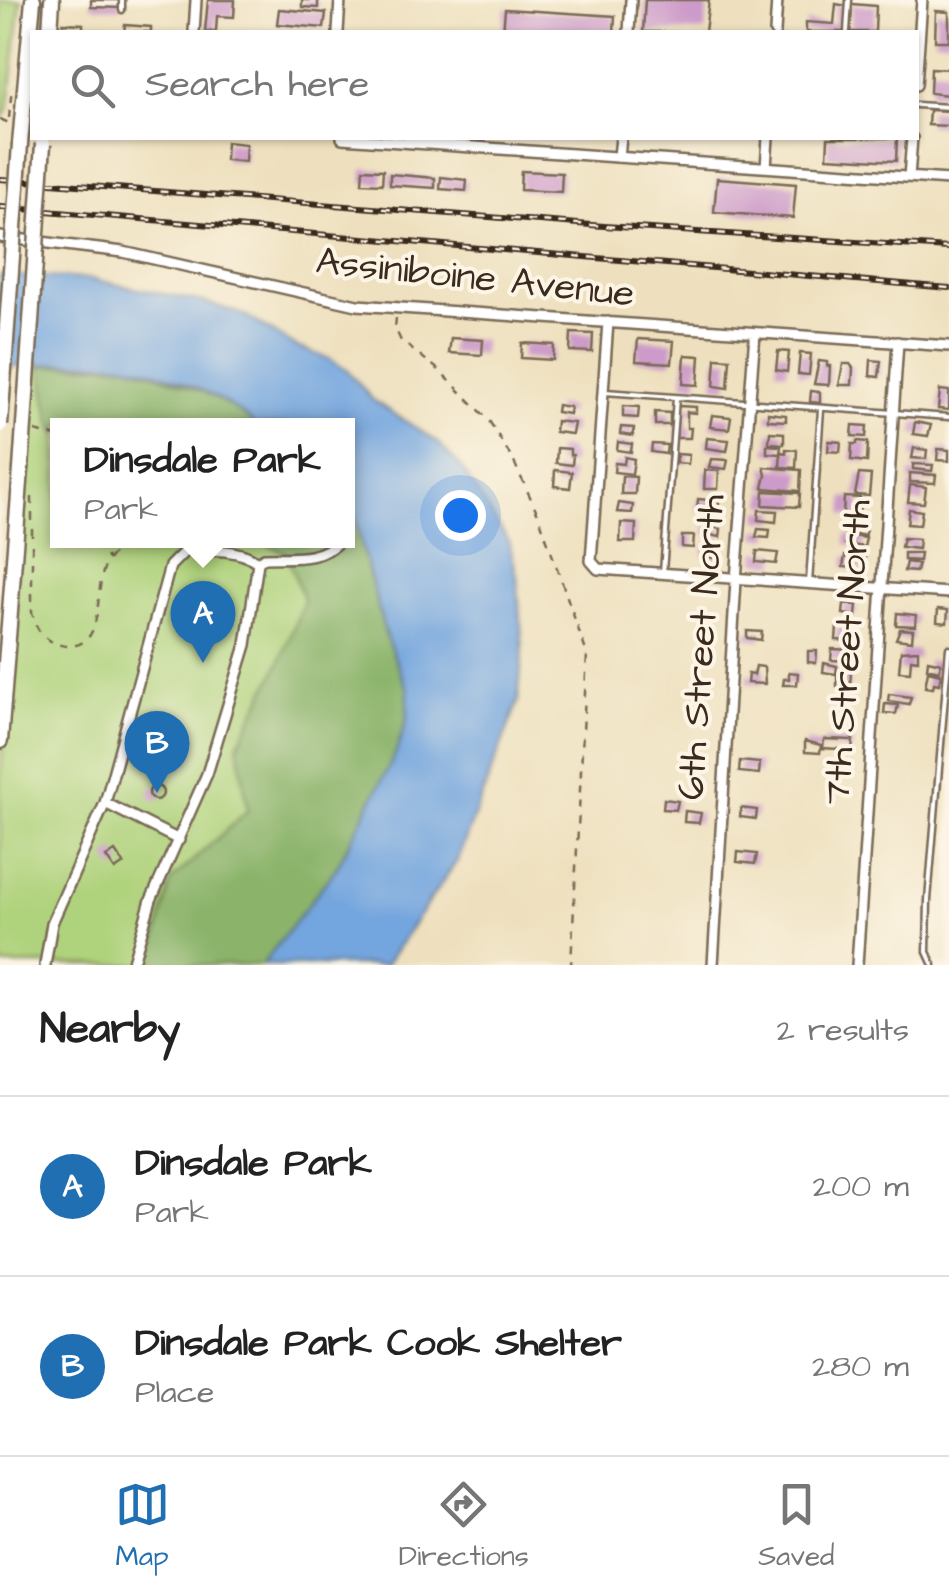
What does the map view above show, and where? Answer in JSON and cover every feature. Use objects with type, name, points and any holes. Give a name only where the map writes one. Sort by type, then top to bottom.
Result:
[{"type":"main road","points":[[34,0],[38,30]]},
{"type":"main road","points":[[31,30],[34,0]]},
{"type":"main road","points":[[50,30],[52,0]]},
{"type":"main road","points":[[0,425],[30,41]]},
{"type":"main road","points":[[0,741],[44,141]]},
{"type":"street","points":[[194,30],[196,0]]},
{"type":"street","points":[[338,30],[340,0]]},
{"type":"street","points":[[629,30],[632,0]]},
{"type":"street","points":[[775,30],[777,0]]},
{"type":"street","points":[[919,42],[922,0]]},
{"type":"street","points":[[373,140],[949,180]]},
{"type":"street","points":[[620,156],[621,140]]},
{"type":"street","points":[[766,167],[768,140]]},
{"type":"street","points":[[909,177],[912,140]]},
{"type":"street","name":"Assiniboine Avenue","points":[[0,238],[123,252],[357,304],[949,346]]},
{"type":"street","points":[[608,322],[591,560],[598,569],[949,593]]},
{"type":"street","name":"6th Street North","points":[[713,965],[755,333]]},
{"type":"street","name":"7th Street North","points":[[857,965],[898,342]]},
{"type":"street","points":[[132,965],[150,900],[207,774],[246,646],[258,562],[264,558],[319,556],[333,548]]},
{"type":"street","points":[[45,965],[52,923],[105,803],[170,566],[185,551],[231,552],[249,555],[258,562]]},
{"type":"street","points":[[105,803],[179,840]]},
{"type":"lane","points":[[122,0],[122,10]]},
{"type":"lane","points":[[847,30],[849,0]]},
{"type":"lane","points":[[919,105],[949,107]]},
{"type":"lane","points":[[603,392],[949,417]]},
{"type":"lane","points":[[663,574],[676,398]]},
{"type":"lane","points":[[809,584],[821,409]]},
{"type":"lane","points":[[933,965],[927,952],[928,900],[949,648]]},
{"type":"path","points":[[0,118],[9,123]]},
{"type":"path","points":[[396,307],[395,328],[402,340],[488,419],[513,460],[538,514],[587,654],[571,965]]},
{"type":"path","points":[[32,496],[32,612],[44,637],[74,646],[91,635],[107,561],[124,548]]},
{"type":"path","points":[[105,548],[107,561]]},
{"type":"path","points":[[151,548],[185,551]]},
{"type":"green space","points":[[0,0],[21,0],[8,111],[2,117]]},
{"type":"green space","points":[[127,365],[240,418],[50,418],[50,548],[355,548],[355,532],[386,637],[262,965],[0,965],[0,780],[31,366]]},
{"type":"green space","points":[[127,365],[211,395],[246,418],[50,418],[40,366]]},
{"type":"green space","points":[[355,521],[386,637],[408,690],[407,719],[395,755],[337,867],[262,965],[150,965],[171,881],[248,810],[238,745],[279,664],[304,601],[286,553],[275,548],[355,548]]},
{"type":"water","points":[[0,275],[90,279],[204,302],[245,315],[297,347],[330,359],[348,371],[373,400],[436,441],[461,467],[509,542],[517,576],[523,650],[518,702],[457,861],[385,965],[262,965],[337,867],[395,755],[407,719],[408,690],[386,637],[355,521],[355,418],[247,418],[196,388],[128,365],[16,366],[0,372]]},
{"type":"building","points":[[91,0],[120,0],[120,8],[91,7]]},
{"type":"building","points":[[208,0],[235,0],[234,17],[217,16],[216,30],[205,30]]},
{"type":"building","points":[[302,0],[318,0],[318,8],[302,7]]},
{"type":"building","points":[[645,0],[709,0],[705,30],[643,30]]},
{"type":"building","points":[[836,4],[847,6],[844,30],[806,30],[806,22],[834,24]]},
{"type":"building","points":[[852,4],[876,6],[875,30],[850,30]]},
{"type":"building","points":[[279,9],[326,13],[324,28],[277,24]]},
{"type":"building","points":[[505,9],[615,16],[614,30],[503,30]]},
{"type":"building","points":[[936,11],[949,12],[949,41],[935,41]]},
{"type":"building","points":[[63,23],[83,24],[83,30],[62,30]]},
{"type":"building","points":[[125,25],[151,27],[151,30],[124,30]]},
{"type":"building","points":[[931,68],[949,69],[949,95],[930,93]]},
{"type":"building","points":[[929,110],[949,111],[949,126],[928,125]]},
{"type":"building","points":[[828,140],[897,140],[896,161],[827,157]]},
{"type":"building","points":[[226,142],[246,144],[245,162],[225,160]]},
{"type":"building","points":[[363,169],[383,170],[382,184],[362,183]]},
{"type":"building","points":[[521,171],[562,173],[561,192],[520,190]]},
{"type":"building","points":[[390,174],[435,178],[435,188],[390,185]]},
{"type":"building","points":[[441,177],[467,180],[466,191],[440,189]]},
{"type":"building","points":[[717,178],[796,184],[793,218],[714,212]]},
{"type":"building","points":[[571,333],[593,334],[592,352],[570,351]]},
{"type":"building","points":[[451,338],[483,340],[482,355],[449,353]]},
{"type":"building","points":[[638,339],[674,341],[672,363],[636,361]]},
{"type":"building","points":[[522,343],[554,345],[553,360],[521,358]]},
{"type":"building","points":[[778,351],[789,352],[787,372],[776,370]]},
{"type":"building","points":[[800,353],[811,354],[809,375],[798,374]]},
{"type":"building","points":[[685,355],[700,356],[698,385],[683,384]]},
{"type":"building","points":[[716,358],[730,359],[728,388],[714,386]]},
{"type":"building","points":[[871,360],[881,361],[879,377],[870,376]]},
{"type":"building","points":[[819,361],[830,366],[829,385],[814,384]]},
{"type":"building","points":[[843,364],[853,368],[852,385],[839,385]]},
{"type":"building","points":[[940,390],[949,391],[949,410],[938,409]]},
{"type":"building","points":[[811,391],[820,392],[820,403],[810,402]]},
{"type":"building","points":[[557,405],[570,407],[569,414],[556,412]]},
{"type":"building","points":[[623,406],[639,407],[638,418],[623,417]]},
{"type":"building","points":[[678,406],[696,407],[696,413],[687,412],[690,438],[676,438]]},
{"type":"building","points":[[655,412],[670,413],[670,425],[655,425]]},
{"type":"building","points":[[768,413],[786,415],[786,421],[768,420]]},
{"type":"building","points":[[712,415],[731,417],[729,429],[710,427]]},
{"type":"building","points":[[556,421],[574,423],[572,434],[555,432]]},
{"type":"building","points":[[915,422],[931,425],[928,436],[913,434]]},
{"type":"building","points":[[853,425],[867,426],[866,437],[852,436]]},
{"type":"building","points":[[621,427],[634,428],[633,436],[620,434]]},
{"type":"building","points":[[770,432],[784,433],[784,444],[769,443]]},
{"type":"building","points":[[707,438],[729,440],[727,451],[706,448]]},
{"type":"building","points":[[829,441],[841,442],[840,452],[828,451]]},
{"type":"building","points":[[618,442],[632,444],[631,452],[617,450]]},
{"type":"building","points":[[868,442],[867,462],[851,460],[852,444]]},
{"type":"building","points":[[652,444],[667,445],[666,454],[651,452]]},
{"type":"building","points":[[767,445],[781,446],[780,454],[767,453]]},
{"type":"building","points":[[557,448],[570,449],[572,465],[556,463]]},
{"type":"building","points":[[914,448],[927,450],[926,459],[912,458]]},
{"type":"building","points":[[786,449],[797,450],[796,468],[780,467],[781,452],[786,453]]},
{"type":"building","points":[[938,449],[949,450],[949,461],[937,460]]},
{"type":"building","points":[[677,454],[689,455],[688,464],[676,463]]},
{"type":"building","points":[[625,457],[634,459],[632,474],[614,472],[615,463],[624,464]]},
{"type":"building","points":[[711,459],[728,460],[726,469],[709,467]]},
{"type":"building","points":[[913,464],[933,465],[932,471],[913,469]]},
{"type":"building","points":[[764,467],[801,470],[800,491],[763,488]]},
{"type":"building","points":[[555,470],[572,472],[570,488],[554,486]]},
{"type":"building","points":[[705,470],[719,471],[718,489],[704,489]]},
{"type":"building","points":[[910,473],[936,475],[935,483],[910,482]]},
{"type":"building","points":[[859,474],[871,475],[869,496],[855,495]]},
{"type":"building","points":[[622,476],[636,477],[635,494],[621,494]]},
{"type":"building","points":[[910,485],[926,487],[924,503],[908,502]]},
{"type":"building","points":[[764,491],[800,493],[799,507],[763,505]]},
{"type":"building","points":[[844,497],[860,498],[859,516],[843,515]]},
{"type":"building","points":[[698,499],[719,501],[718,513],[697,511]]},
{"type":"building","points":[[619,503],[633,505],[632,513],[617,512]]},
{"type":"building","points":[[909,509],[922,511],[920,525],[907,524]]},
{"type":"building","points":[[759,510],[777,511],[776,522],[758,520]]},
{"type":"building","points":[[621,523],[636,524],[635,542],[620,542]]},
{"type":"building","points":[[850,524],[866,526],[865,536],[849,533]]},
{"type":"building","points":[[706,526],[721,529],[720,537],[705,534]]},
{"type":"building","points":[[758,529],[770,530],[769,538],[756,537]]},
{"type":"building","points":[[846,535],[866,538],[864,547],[845,544]]},
{"type":"building","points":[[682,536],[694,536],[693,548],[682,547]]},
{"type":"building","points":[[903,538],[919,539],[918,549],[901,547]]},
{"type":"building","points":[[704,546],[720,548],[719,559],[703,556]]},
{"type":"building","points":[[757,551],[778,553],[776,564],[756,562]]},
{"type":"building","points":[[904,553],[920,553],[919,561],[904,560]]},
{"type":"building","points":[[845,556],[865,558],[863,569],[843,567]]},
{"type":"building","points":[[906,562],[918,564],[916,572],[904,571]]},
{"type":"building","points":[[844,604],[857,605],[856,616],[843,614]]},
{"type":"building","points":[[938,609],[948,610],[947,623],[937,622]]},
{"type":"building","points":[[897,613],[916,615],[915,626],[896,625]]},
{"type":"building","points":[[837,627],[852,629],[851,641],[836,640]]},
{"type":"building","points":[[900,629],[913,630],[912,641],[896,639]]},
{"type":"building","points":[[747,631],[762,632],[761,640],[747,638]]},
{"type":"building","points":[[832,649],[853,650],[852,661],[831,660]]},
{"type":"building","points":[[918,650],[918,660],[911,659],[910,672],[899,671],[901,651]]},
{"type":"building","points":[[808,651],[817,651],[816,663],[808,662]]},
{"type":"building","points":[[928,660],[941,663],[939,671],[927,668]]},
{"type":"building","points":[[824,663],[837,666],[836,674],[823,672]]},
{"type":"building","points":[[756,666],[764,667],[765,684],[747,683],[748,674],[754,675]]},
{"type":"building","points":[[837,671],[851,672],[850,687],[837,686]]},
{"type":"building","points":[[928,671],[941,674],[939,684],[934,683],[933,688],[925,687]]},
{"type":"building","points":[[789,672],[798,673],[797,685],[783,685]]},
{"type":"building","points":[[889,694],[911,697],[909,704],[888,701]]},
{"type":"building","points":[[885,704],[898,705],[896,714],[884,713]]},
{"type":"building","points":[[824,739],[853,740],[852,750],[823,748]]},
{"type":"building","points":[[805,741],[821,745],[820,753],[805,752]]},
{"type":"building","points":[[740,761],[760,763],[759,774],[739,772]]},
{"type":"building","points":[[156,786],[163,793],[156,800],[149,793]]},
{"type":"building","points":[[664,799],[678,801],[676,810],[663,809]]},
{"type":"building","points":[[741,808],[757,810],[756,819],[740,817]]},
{"type":"building","points":[[685,811],[701,813],[699,823],[684,822]]},
{"type":"building","points":[[115,851],[124,864],[115,870],[106,857]]},
{"type":"building","points":[[738,852],[757,854],[755,864],[737,862]]},
{"type":"railway","points":[[0,179],[604,226],[949,248]]},
{"type":"railway","points":[[0,207],[949,288]]},
{"type":"place","name":"Dinsdale Park","points":[[203,663]]},
{"type":"place","name":"Dinsdale Park Cook Shelter","points":[[157,793]]}]
